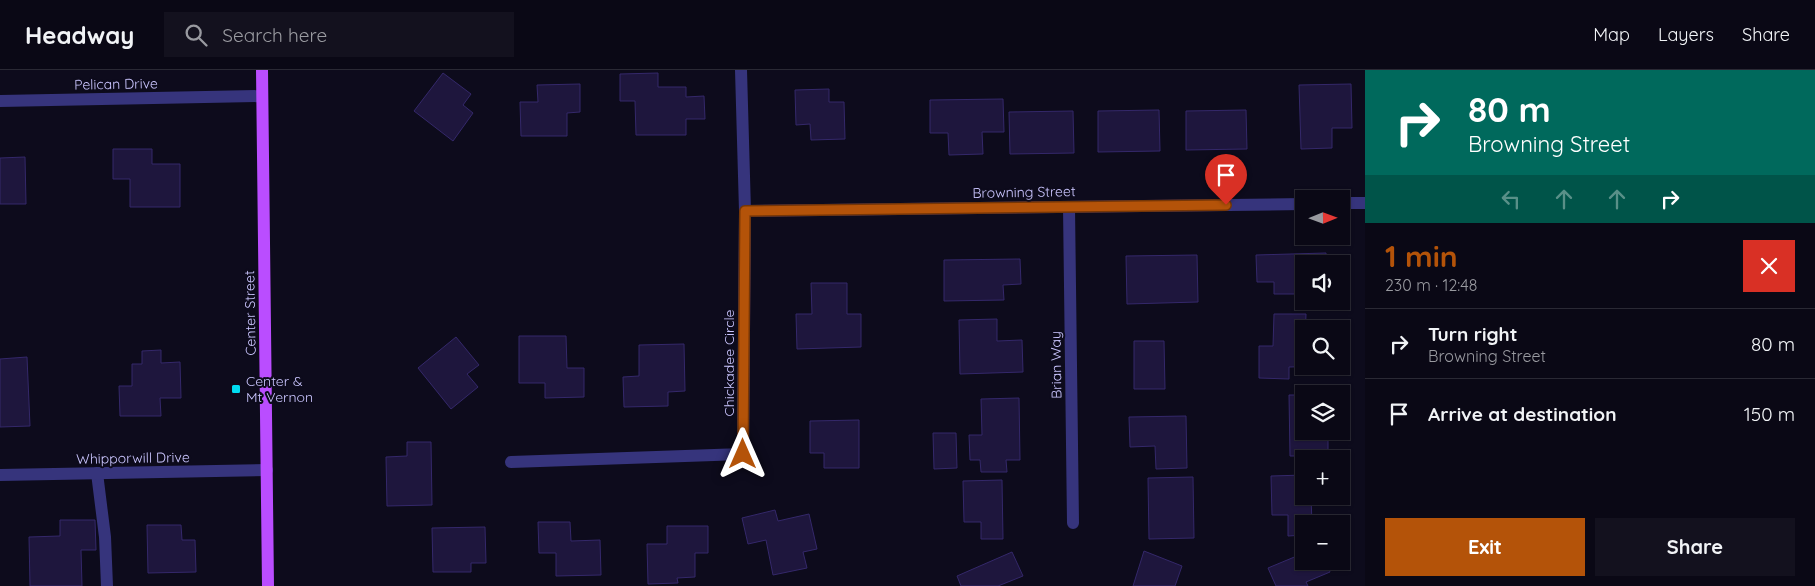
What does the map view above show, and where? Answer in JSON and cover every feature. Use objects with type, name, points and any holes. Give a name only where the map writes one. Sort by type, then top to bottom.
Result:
[{"type":"main road","name":"Center Street","points":[[262,70],[268,586]]},
{"type":"street","name":"Chickadee Circle","points":[[511,462],[743,454],[745,211],[742,70]]},
{"type":"street","name":"Pelican Drive","points":[[0,101],[262,96]]},
{"type":"street","points":[[1350,203],[1365,203]]},
{"type":"street","name":"Browning Street","points":[[745,211],[1295,204]]},
{"type":"street","name":"Brian Way","points":[[1069,207],[1073,523]]},
{"type":"street","name":"Whipporwill Drive","points":[[0,475],[267,470]]},
{"type":"street","points":[[97,473],[105,537],[107,586]]},
{"type":"building","points":[[443,73],[471,94],[463,105],[473,113],[453,141],[414,111]]},
{"type":"building","points":[[658,73],[658,87],[686,87],[686,97],[704,96],[705,119],[686,119],[686,135],[636,135],[635,101],[620,101],[620,74]]},
{"type":"building","points":[[580,84],[580,112],[567,113],[567,136],[521,136],[520,102],[538,102],[537,85]]},
{"type":"building","points":[[1351,84],[1352,128],[1332,128],[1332,148],[1301,149],[1299,85]]},
{"type":"building","points":[[829,89],[829,102],[844,102],[845,139],[811,140],[810,124],[796,125],[795,90]]},
{"type":"building","points":[[1003,99],[1004,132],[982,132],[983,154],[949,155],[948,133],[930,133],[930,100]]},
{"type":"building","points":[[1159,110],[1160,151],[1098,152],[1098,111]]},
{"type":"building","points":[[1246,110],[1247,149],[1186,150],[1186,111]]},
{"type":"building","points":[[1073,111],[1074,153],[1010,154],[1009,112]]},
{"type":"building","points":[[113,149],[152,149],[152,164],[180,164],[180,207],[130,207],[130,179],[113,179]]},
{"type":"building","points":[[25,157],[26,204],[0,204],[0,158]]},
{"type":"building","points":[[1326,253],[1326,255],[1295,255],[1295,294],[1274,294],[1274,282],[1257,282],[1256,255]]},
{"type":"building","points":[[1197,255],[1198,302],[1127,304],[1126,256]]},
{"type":"building","points":[[1020,259],[1021,284],[1003,285],[1004,300],[944,301],[944,260]]},
{"type":"building","points":[[811,283],[847,283],[847,314],[861,314],[861,347],[797,349],[796,314],[812,314]]},
{"type":"building","points":[[1274,314],[1306,314],[1306,320],[1295,320],[1295,367],[1289,367],[1289,379],[1259,378],[1259,346],[1273,346]]},
{"type":"building","points":[[997,319],[997,341],[1022,340],[1023,372],[960,374],[959,320]]},
{"type":"building","points":[[519,336],[566,336],[567,368],[584,368],[584,397],[545,398],[545,383],[519,383]]},
{"type":"building","points":[[456,337],[479,365],[467,374],[478,387],[451,409],[418,368]]},
{"type":"building","points":[[1134,341],[1164,341],[1165,389],[1134,389]]},
{"type":"building","points":[[684,344],[685,391],[668,392],[668,406],[624,407],[623,377],[639,376],[639,345]]},
{"type":"building","points":[[161,350],[161,363],[180,362],[181,398],[160,398],[161,416],[120,416],[119,386],[132,386],[132,364],[142,364],[142,351]]},
{"type":"building","points":[[27,357],[30,426],[0,427],[0,359]]},
{"type":"building","points":[[1289,395],[1295,395],[1295,440],[1328,440],[1328,450],[1295,450],[1295,456],[1290,456]]},
{"type":"building","points":[[1019,398],[1020,460],[1006,460],[1007,472],[981,472],[980,460],[970,460],[969,435],[982,435],[981,399]]},
{"type":"building","points":[[1186,416],[1187,468],[1156,469],[1155,446],[1130,447],[1129,417]]},
{"type":"building","points":[[859,420],[859,468],[824,468],[824,453],[810,453],[810,421]]},
{"type":"building","points":[[933,433],[956,433],[957,468],[934,469]]},
{"type":"building","points":[[407,442],[431,442],[432,505],[387,506],[386,457],[407,456]]},
{"type":"building","points":[[1295,475],[1295,505],[1311,505],[1312,515],[1295,515],[1295,536],[1288,536],[1288,515],[1272,515],[1271,476]]},
{"type":"building","points":[[1193,477],[1194,538],[1149,539],[1148,478]]},
{"type":"building","points":[[1002,480],[1003,539],[981,539],[981,522],[964,522],[963,481]]},
{"type":"building","points":[[775,510],[778,521],[809,514],[817,549],[803,552],[807,568],[773,575],[766,540],[748,544],[742,518]]},
{"type":"building","points":[[60,520],[95,520],[96,550],[81,550],[82,586],[30,586],[29,537],[60,536]]},
{"type":"building","points":[[538,522],[570,522],[571,541],[600,540],[601,575],[556,576],[556,553],[539,553]]},
{"type":"building","points":[[147,525],[181,525],[182,540],[195,540],[196,572],[148,573]]},
{"type":"building","points":[[667,526],[708,526],[708,553],[695,553],[695,577],[677,578],[678,583],[648,584],[647,544],[667,544]]},
{"type":"building","points":[[485,527],[486,563],[471,563],[471,572],[433,572],[432,528]]},
{"type":"building","points":[[1144,551],[1182,566],[1175,586],[1133,586]]},
{"type":"building","points":[[1012,552],[1023,576],[998,586],[961,586],[957,576]]},
{"type":"building","points":[[1295,557],[1295,570],[1329,570],[1330,572],[1306,582],[1308,586],[1276,586],[1268,568]]},
{"type":"place","name":"Center & Mt Vernon","points":[[236,389]]},
{"type":"route","points":[[743,454],[745,211],[1226,205]]}]
